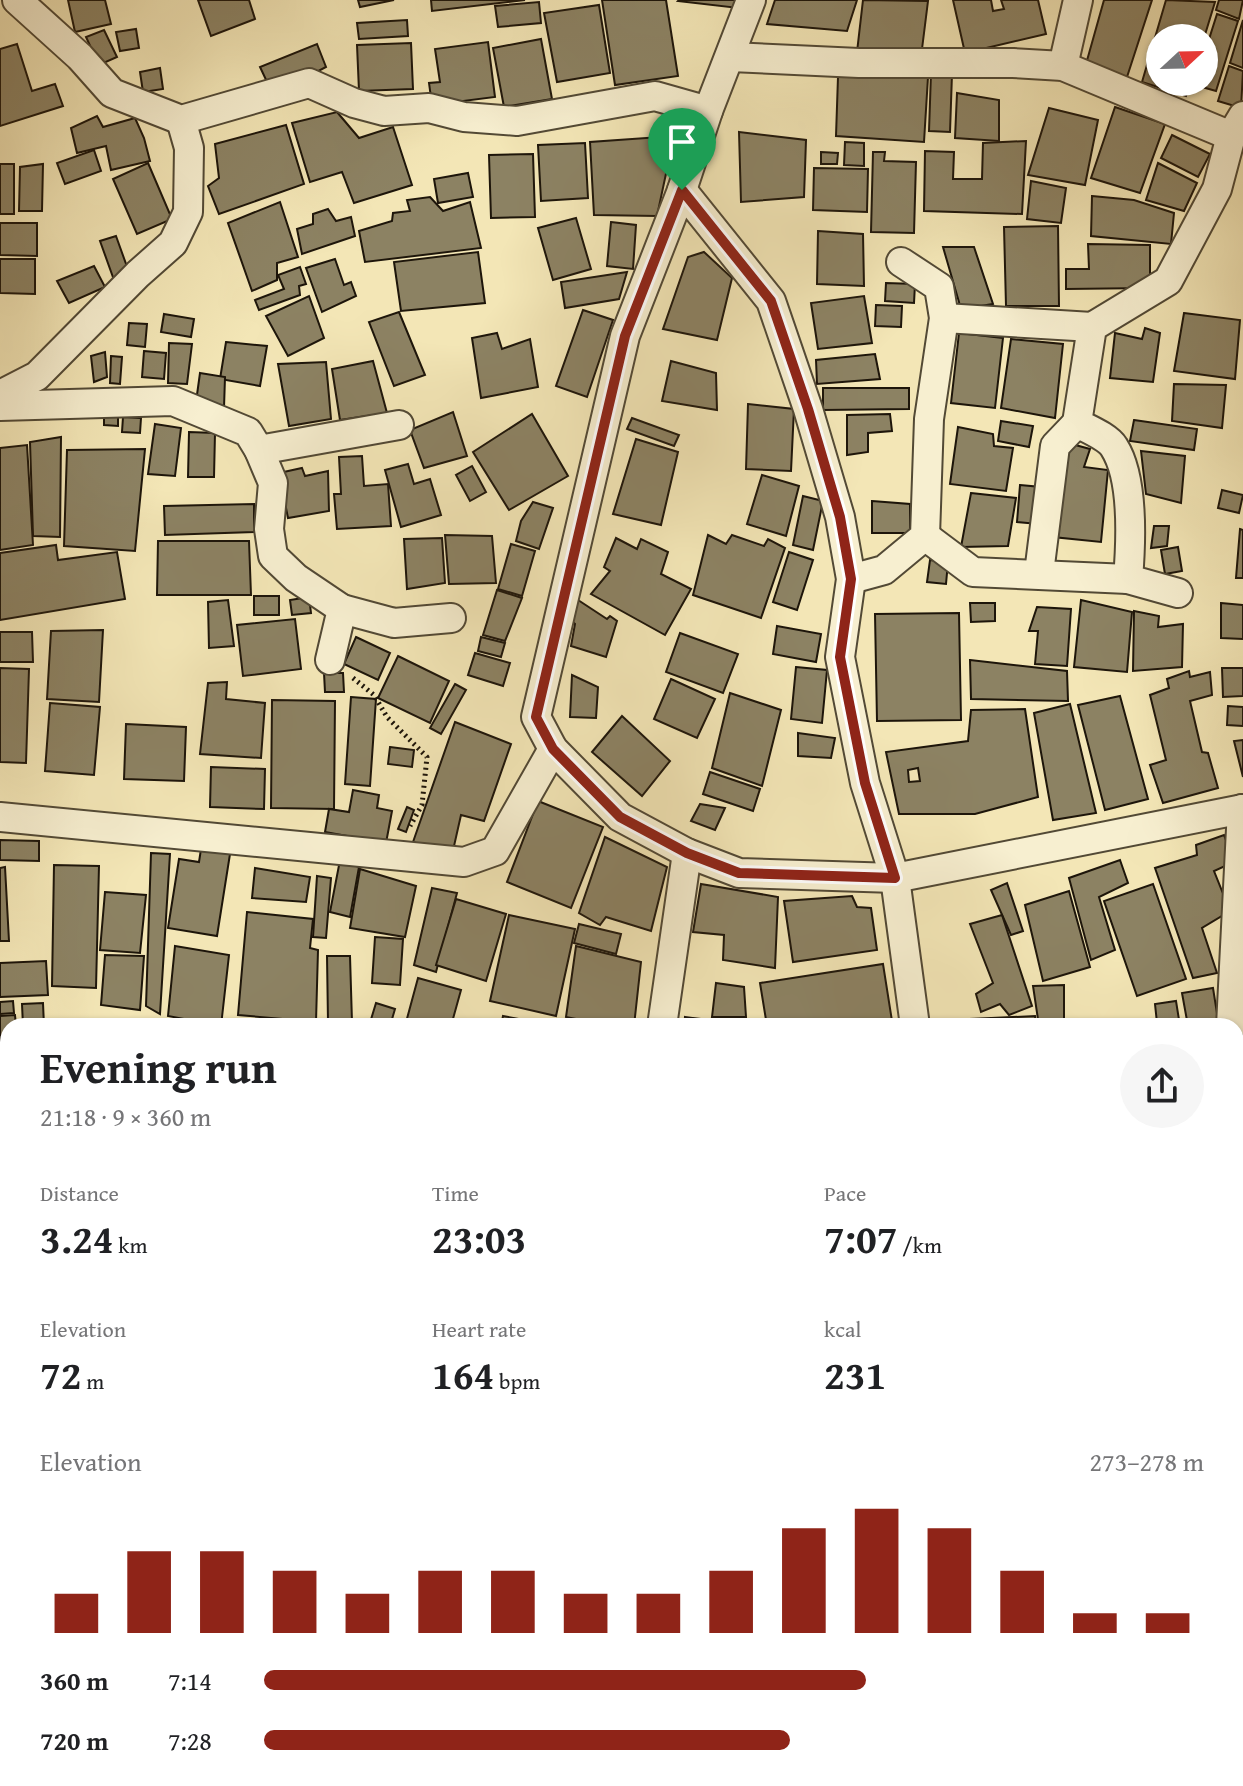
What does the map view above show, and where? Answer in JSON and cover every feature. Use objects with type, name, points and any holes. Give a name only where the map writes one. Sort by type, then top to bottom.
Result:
[{"type":"street","points":[[17,0],[80,57],[112,93],[181,120],[309,83],[354,103],[384,111],[429,108],[464,117],[517,121],[655,96],[708,111]]},
{"type":"street","points":[[751,0],[625,336],[536,717],[553,749],[620,817],[687,853],[739,873],[895,878],[1243,809],[1231,1018]]},
{"type":"street","points":[[1063,66],[1078,0]]},
{"type":"street","points":[[731,57],[859,63],[1063,66],[1237,126],[1233,173],[1217,189],[1168,281],[1092,327],[944,318]]},
{"type":"street","points":[[0,395],[37,376],[173,243],[188,212],[189,148],[181,120]]},
{"type":"street","points":[[682,190],[771,301],[835,501],[851,579],[840,657],[865,783],[895,878],[914,1018]]},
{"type":"street","points":[[851,579],[884,570],[925,536],[929,419],[944,318],[939,287],[901,262]]},
{"type":"street","points":[[1039,573],[1055,446],[1077,423],[1092,327]]},
{"type":"street","points":[[0,406],[173,401],[248,432],[273,483],[269,529],[273,556],[296,578],[342,609],[394,623],[451,618]]},
{"type":"street","points":[[1077,423],[1114,445],[1127,485],[1131,533],[1128,579]]},
{"type":"street","points":[[259,450],[399,425]]},
{"type":"street","points":[[925,536],[973,572],[1128,579],[1178,593]]},
{"type":"street","points":[[330,660],[342,609]]},
{"type":"street","points":[[0,817],[464,862],[495,851],[553,749]]},
{"type":"street","points":[[663,1018],[687,853]]},
{"type":"path","points":[[330,660],[374,695],[387,717],[427,757],[422,805],[393,856]]},
{"type":"building","points":[[68,0],[105,0],[111,24],[75,32]]},
{"type":"building","points":[[198,0],[249,0],[255,19],[211,36]]},
{"type":"building","points":[[358,0],[394,0],[360,7]]},
{"type":"building","points":[[431,0],[525,0],[432,11]]},
{"type":"building","points":[[602,0],[666,0],[678,76],[615,85]]},
{"type":"building","points":[[738,0],[738,8],[678,1]]},
{"type":"building","points":[[775,0],[857,0],[847,31],[767,24]]},
{"type":"building","points":[[863,0],[928,1],[921,57],[857,52]]},
{"type":"building","points":[[953,0],[991,0],[993,11],[1004,9],[1001,0],[1038,0],[1046,34],[965,53]]},
{"type":"building","points":[[1104,0],[1152,0],[1127,77],[1086,64]]},
{"type":"building","points":[[1166,0],[1215,2],[1208,24],[1159,24]]},
{"type":"building","points":[[1219,0],[1243,0],[1239,19],[1216,10]]},
{"type":"building","points":[[539,2],[541,23],[498,27],[495,6]]},
{"type":"building","points":[[599,5],[610,73],[557,82],[544,13]]},
{"type":"building","points":[[1217,14],[1238,21],[1218,85],[1218,24],[1214,24]]},
{"type":"building","points":[[407,20],[408,36],[359,39],[357,23]]},
{"type":"building","points":[[1243,20],[1243,68],[1230,63]]},
{"type":"building","points":[[136,29],[139,48],[120,51],[116,32]]},
{"type":"building","points":[[104,30],[117,57],[99,65],[86,37]]},
{"type":"building","points":[[541,39],[552,99],[504,107],[493,48]]},
{"type":"building","points":[[488,42],[495,97],[432,105],[429,83],[440,82],[435,49]]},
{"type":"building","points":[[411,43],[413,89],[359,91],[357,45]]},
{"type":"building","points":[[17,44],[32,91],[55,84],[63,106],[0,126],[0,49]]},
{"type":"building","points":[[317,44],[326,67],[311,75],[308,69],[268,84],[260,67]]},
{"type":"building","points":[[1229,66],[1243,71],[1241,108],[1218,101]]},
{"type":"building","points":[[160,68],[163,89],[143,92],[140,72]]},
{"type":"building","points":[[931,73],[952,74],[950,132],[929,131]]},
{"type":"building","points":[[838,77],[928,77],[924,142],[836,136]]},
{"type":"building","points":[[957,93],[999,100],[999,141],[955,138]]},
{"type":"building","points":[[1115,107],[1165,124],[1140,193],[1091,178]]},
{"type":"building","points":[[1049,108],[1098,120],[1085,185],[1028,175]]},
{"type":"building","points":[[337,112],[359,138],[393,127],[412,185],[354,203],[342,172],[310,182],[292,123]]},
{"type":"building","points":[[97,116],[103,127],[135,118],[150,161],[111,170],[106,146],[77,153],[71,128]]},
{"type":"building","points":[[286,125],[304,184],[219,214],[208,186],[219,178],[215,144]]},
{"type":"building","points":[[739,132],[806,140],[804,197],[741,202]]},
{"type":"building","points":[[1172,135],[1210,154],[1198,177],[1161,158]]},
{"type":"building","points":[[674,136],[657,216],[594,215],[590,142]]},
{"type":"building","points":[[1026,141],[1022,214],[924,211],[925,151],[954,152],[953,179],[982,179],[983,143]]},
{"type":"building","points":[[845,142],[864,143],[864,166],[844,165]]},
{"type":"building","points":[[585,143],[588,198],[541,201],[538,145]]},
{"type":"building","points":[[94,150],[101,171],[65,184],[57,163]]},
{"type":"building","points":[[821,152],[838,153],[837,164],[821,164]]},
{"type":"building","points":[[873,152],[885,152],[884,161],[916,162],[914,233],[871,232]]},
{"type":"building","points":[[533,154],[535,217],[491,218],[489,155]]},
{"type":"building","points":[[148,163],[172,219],[137,234],[113,179]]},
{"type":"building","points":[[1158,163],[1197,183],[1184,211],[1146,200]]},
{"type":"building","points":[[0,164],[14,164],[14,214],[0,214]]},
{"type":"building","points":[[43,164],[42,211],[19,211],[20,167]]},
{"type":"building","points":[[814,168],[868,169],[867,212],[813,210]]},
{"type":"building","points":[[468,173],[473,197],[438,203],[434,179]]},
{"type":"building","points":[[1031,181],[1066,188],[1061,223],[1027,219]]},
{"type":"building","points":[[1092,196],[1134,200],[1174,213],[1171,244],[1091,236]]},
{"type":"building","points":[[430,197],[443,211],[470,202],[481,248],[365,262],[359,231],[392,221],[393,213],[410,211],[407,200]]},
{"type":"building","points":[[280,202],[298,257],[277,263],[277,280],[252,291],[228,223]]},
{"type":"building","points":[[328,209],[336,221],[351,217],[355,236],[302,254],[297,229],[313,224],[313,214]]},
{"type":"building","points":[[576,218],[591,269],[553,280],[538,228]]},
{"type":"building","points":[[611,222],[636,225],[633,269],[607,266]]},
{"type":"building","points":[[0,223],[37,223],[37,256],[0,255]]},
{"type":"building","points":[[1058,226],[1059,306],[1006,306],[1004,227]]},
{"type":"building","points":[[818,231],[863,234],[864,286],[817,284]]},
{"type":"building","points":[[116,236],[130,275],[114,280],[100,241]]},
{"type":"building","points":[[1088,244],[1150,245],[1150,288],[1066,289],[1066,269],[1089,269]]},
{"type":"building","points":[[943,247],[974,247],[993,304],[961,309]]},
{"type":"building","points":[[478,252],[485,303],[401,311],[394,262]]},
{"type":"building","points":[[704,252],[732,278],[717,340],[663,329],[688,257]]},
{"type":"building","points":[[0,259],[35,259],[35,294],[0,293]]},
{"type":"building","points":[[335,259],[344,285],[351,282],[356,296],[322,312],[306,268]]},
{"type":"building","points":[[94,266],[105,287],[69,303],[57,281]]},
{"type":"building","points":[[300,267],[306,284],[299,286],[300,295],[259,310],[255,300],[284,289],[278,275]]},
{"type":"building","points":[[627,272],[619,299],[565,308],[561,282]]},
{"type":"building","points":[[886,283],[915,284],[914,303],[885,301]]},
{"type":"building","points":[[309,296],[324,338],[288,356],[266,316]]},
{"type":"building","points":[[864,296],[872,343],[818,349],[811,303]]},
{"type":"building","points":[[876,305],[902,306],[901,327],[875,326]]},
{"type":"building","points":[[583,310],[613,320],[587,397],[556,386]]},
{"type":"building","points":[[399,312],[425,375],[394,386],[369,322]]},
{"type":"building","points":[[1184,313],[1240,320],[1235,379],[1174,371]]},
{"type":"building","points":[[164,314],[194,319],[191,337],[161,332]]},
{"type":"building","points":[[129,323],[147,324],[145,347],[127,345]]},
{"type":"building","points":[[1145,328],[1160,333],[1153,382],[1110,378],[1115,333],[1142,339]]},
{"type":"building","points":[[497,333],[502,349],[530,339],[538,387],[481,398],[472,338]]},
{"type":"building","points":[[959,333],[1003,338],[995,408],[951,403]]},
{"type":"building","points":[[1011,339],[1063,344],[1055,418],[1001,408]]},
{"type":"building","points":[[226,342],[267,346],[260,386],[220,379]]},
{"type":"building","points":[[169,343],[192,344],[187,384],[168,383]]},
{"type":"building","points":[[144,351],[166,353],[164,379],[142,377]]},
{"type":"building","points":[[105,352],[107,377],[94,382],[91,356]]},
{"type":"building","points":[[875,354],[880,379],[817,384],[816,360]]},
{"type":"building","points":[[111,356],[122,357],[120,384],[110,383]]},
{"type":"building","points":[[373,361],[387,413],[340,420],[332,369]]},
{"type":"building","points":[[671,361],[716,373],[717,410],[662,401]]},
{"type":"building","points":[[326,362],[331,419],[289,426],[278,364]]},
{"type":"building","points":[[200,373],[225,377],[224,408],[196,402]]},
{"type":"building","points":[[1174,384],[1226,385],[1222,428],[1172,421]]},
{"type":"building","points":[[823,388],[909,388],[909,409],[823,410]]},
{"type":"building","points":[[748,404],[794,409],[791,471],[746,469]]},
{"type":"building","points":[[453,412],[467,456],[424,468],[410,430]]},
{"type":"building","points":[[532,414],[568,476],[509,510],[473,452]]},
{"type":"building","points":[[890,414],[892,431],[868,433],[868,452],[847,455],[847,415]]},
{"type":"building","points":[[104,416],[118,416],[118,426],[104,425]]},
{"type":"building","points":[[123,417],[141,418],[140,433],[122,432]]},
{"type":"building","points":[[632,418],[679,435],[674,446],[627,429]]},
{"type":"building","points":[[1134,420],[1197,429],[1194,450],[1130,441]]},
{"type":"building","points":[[1001,421],[1033,426],[1029,447],[998,441]]},
{"type":"building","points":[[155,424],[181,428],[175,476],[148,474]]},
{"type":"building","points":[[958,427],[993,434],[994,446],[1013,448],[1006,491],[950,484]]},
{"type":"building","points":[[189,432],[215,433],[214,477],[188,477]]},
{"type":"building","points":[[61,437],[60,537],[33,536],[30,442]]},
{"type":"building","points":[[636,439],[678,452],[661,525],[613,514]]},
{"type":"building","points":[[1068,443],[1090,449],[1084,467],[1108,470],[1101,542],[1053,537]]},
{"type":"building","points":[[27,445],[33,545],[0,550],[0,448]]},
{"type":"building","points":[[145,449],[135,551],[64,546],[67,450]]},
{"type":"building","points":[[1141,451],[1185,456],[1181,503],[1146,494]]},
{"type":"building","points":[[362,456],[364,486],[388,484],[391,526],[337,529],[334,494],[341,494],[339,457]]},
{"type":"building","points":[[408,464],[414,484],[430,479],[441,515],[401,527],[385,470]]},
{"type":"building","points":[[472,466],[486,492],[470,501],[456,475]]},
{"type":"building","points":[[302,468],[305,476],[328,471],[329,511],[288,518],[279,473]]},
{"type":"building","points":[[762,475],[799,486],[786,536],[747,524]]},
{"type":"building","points":[[1020,485],[1041,487],[1038,524],[1017,522]]},
{"type":"building","points":[[1222,490],[1243,495],[1239,513],[1218,508]]},
{"type":"building","points":[[971,493],[1016,498],[1008,546],[961,547]]},
{"type":"building","points":[[803,496],[823,501],[813,550],[793,545]]},
{"type":"building","points":[[872,501],[910,504],[910,533],[872,533]]},
{"type":"building","points":[[533,502],[553,508],[539,549],[516,541],[521,521]]},
{"type":"building","points":[[254,504],[254,532],[165,535],[164,506]]},
{"type":"building","points":[[1154,526],[1169,526],[1167,546],[1151,548]]},
{"type":"building","points":[[1240,529],[1243,530],[1243,578],[1236,578]]},
{"type":"building","points":[[445,535],[492,536],[496,583],[449,584]]},
{"type":"building","points":[[708,535],[726,544],[732,535],[764,546],[768,539],[785,548],[761,618],[693,595]]},
{"type":"building","points":[[442,538],[445,583],[407,589],[404,539]]},
{"type":"building","points":[[616,538],[637,549],[641,539],[668,552],[661,574],[691,589],[665,635],[591,594],[610,571],[604,567]]},
{"type":"building","points":[[158,541],[249,541],[251,595],[157,595]]},
{"type":"building","points":[[511,544],[535,551],[522,596],[498,589]]},
{"type":"building","points":[[56,545],[58,560],[117,552],[125,599],[0,620],[0,553]]},
{"type":"building","points":[[1178,547],[1182,571],[1165,574],[1161,550]]},
{"type":"building","points":[[789,552],[813,560],[797,610],[773,602]]},
{"type":"building","points":[[930,560],[948,562],[946,584],[927,582]]},
{"type":"building","points":[[497,590],[522,598],[505,641],[483,635]]},
{"type":"building","points":[[254,596],[279,596],[279,615],[254,615]]},
{"type":"building","points":[[309,597],[311,613],[292,615],[290,600]]},
{"type":"building","points":[[575,598],[607,619],[610,616],[617,621],[606,657],[571,646],[575,624],[568,618]]},
{"type":"building","points":[[228,600],[234,646],[209,648],[208,602]]},
{"type":"building","points":[[1081,600],[1132,612],[1127,672],[1074,667]]},
{"type":"building","points":[[970,603],[995,603],[995,621],[971,622]]},
{"type":"building","points":[[1221,603],[1243,605],[1243,639],[1221,638]]},
{"type":"building","points":[[1037,607],[1071,609],[1067,666],[1035,664],[1038,631],[1029,631]]},
{"type":"building","points":[[1134,611],[1159,616],[1158,627],[1183,624],[1182,667],[1133,671]]},
{"type":"building","points":[[959,613],[961,720],[877,721],[875,614]]},
{"type":"building","points":[[295,619],[301,669],[243,676],[237,625]]},
{"type":"building","points":[[777,626],[821,634],[816,662],[773,654]]},
{"type":"building","points":[[103,630],[99,702],[47,699],[51,631]]},
{"type":"building","points":[[0,632],[32,632],[33,662],[0,662]]},
{"type":"building","points":[[680,633],[738,654],[723,693],[666,672]]},
{"type":"building","points":[[356,637],[390,653],[378,680],[344,664]]},
{"type":"building","points":[[481,637],[505,643],[501,657],[478,651]]},
{"type":"building","points":[[475,653],[510,663],[503,686],[468,675]]},
{"type":"building","points":[[398,656],[449,681],[430,723],[378,698]]},
{"type":"building","points":[[970,660],[1067,671],[1068,701],[971,699]]},
{"type":"building","points":[[796,667],[827,670],[822,723],[791,719]]},
{"type":"building","points":[[0,668],[29,669],[26,763],[0,762]]},
{"type":"building","points":[[1222,668],[1243,668],[1243,696],[1223,697]]},
{"type":"building","points":[[1189,671],[1190,677],[1210,672],[1212,695],[1190,701],[1202,752],[1208,753],[1218,788],[1163,803],[1150,765],[1166,760],[1150,695],[1169,688],[1167,679]]},
{"type":"building","points":[[324,673],[343,673],[344,692],[325,692]]},
{"type":"building","points":[[572,675],[598,687],[596,718],[570,717]]},
{"type":"building","points":[[671,679],[715,699],[697,738],[654,719]]},
{"type":"building","points":[[227,682],[226,699],[265,703],[261,758],[200,754],[208,683]]},
{"type":"building","points":[[455,684],[466,690],[441,734],[430,728]]},
{"type":"building","points":[[730,693],[781,710],[762,786],[712,768]]},
{"type":"building","points":[[1120,696],[1148,799],[1105,810],[1078,705]]},
{"type":"building","points":[[351,697],[376,699],[370,786],[345,784]]},
{"type":"building","points":[[272,700],[335,701],[334,809],[271,808]]},
{"type":"building","points":[[50,703],[100,707],[94,775],[45,771]]},
{"type":"building","points":[[1070,704],[1096,813],[1053,820],[1034,713]]},
{"type":"building","points":[[1228,706],[1243,707],[1243,726],[1227,725]]},
{"type":"building","points":[[1025,709],[1038,797],[975,814],[899,814],[886,752],[968,741],[971,710]],"holes":[[[918,768],[920,781],[909,782],[908,770]]]},
{"type":"building","points":[[622,716],[670,761],[642,796],[592,752]]},
{"type":"building","points":[[455,722],[511,744],[484,821],[461,815],[452,855],[413,842]]},
{"type":"building","points":[[126,724],[186,727],[184,781],[124,779]]},
{"type":"building","points":[[798,733],[835,738],[831,758],[798,756]]},
{"type":"building","points":[[1243,740],[1243,777],[1234,741]]},
{"type":"building","points":[[390,747],[414,750],[412,767],[388,764]]},
{"type":"building","points":[[211,767],[265,769],[264,809],[210,807]]},
{"type":"building","points":[[710,772],[760,789],[753,811],[703,794]]},
{"type":"building","points":[[353,790],[379,795],[377,808],[392,811],[386,843],[325,832],[329,809],[349,812]]},
{"type":"building","points":[[538,801],[603,827],[571,908],[507,882]]},
{"type":"building","points":[[700,804],[725,808],[715,830],[691,821]]},
{"type":"building","points":[[407,807],[414,810],[406,832],[398,829]]},
{"type":"building","points":[[1224,835],[1234,862],[1214,871],[1230,911],[1202,928],[1217,973],[1193,978],[1155,868],[1197,855],[1196,845]]},
{"type":"building","points":[[605,837],[667,867],[651,931],[606,917],[600,925],[579,913]]},
{"type":"building","points":[[0,840],[39,841],[39,861],[0,860]]},
{"type":"building","points":[[201,849],[230,854],[217,936],[168,928],[179,859],[199,862]]},
{"type":"building","points":[[151,853],[170,854],[160,1014],[146,1006]]},
{"type":"building","points":[[340,860],[359,867],[350,917],[330,912]]},
{"type":"building","points":[[1120,860],[1128,883],[1099,897],[1115,950],[1091,960],[1069,878]]},
{"type":"building","points":[[54,865],[99,866],[96,988],[52,986]]},
{"type":"building","points":[[5,867],[9,941],[0,941],[0,868]]},
{"type":"building","points":[[255,868],[310,877],[306,902],[252,898]]},
{"type":"building","points":[[360,869],[416,886],[405,937],[350,928]]},
{"type":"building","points":[[317,876],[331,878],[326,938],[313,937]]},
{"type":"building","points":[[1007,883],[1023,931],[1011,935],[991,890]]},
{"type":"building","points":[[701,884],[778,897],[775,968],[723,960],[724,935],[693,932]]},
{"type":"building","points":[[1153,884],[1186,979],[1137,996],[1104,901]]},
{"type":"building","points":[[432,888],[457,893],[436,972],[414,965]]},
{"type":"building","points":[[1069,891],[1090,967],[1043,981],[1025,905]]},
{"type":"building","points":[[105,892],[146,895],[140,953],[100,950]]},
{"type":"building","points":[[852,896],[857,907],[871,908],[877,950],[793,962],[784,901]]},
{"type":"building","points":[[456,899],[506,914],[486,981],[436,965]]},
{"type":"building","points":[[247,912],[313,919],[310,948],[318,950],[316,1018],[238,1015]]},
{"type":"building","points":[[509,915],[575,929],[556,1016],[490,1001]]},
{"type":"building","points":[[1002,915],[1032,1006],[1009,1015],[1000,1004],[981,1012],[976,994],[993,983],[970,924]]},
{"type":"building","points":[[579,924],[621,934],[616,954],[574,943]]},
{"type":"building","points":[[375,937],[403,939],[400,985],[372,983]]},
{"type":"building","points":[[175,946],[229,955],[222,1018],[168,1016]]},
{"type":"building","points":[[576,946],[641,962],[635,1018],[566,1017]]},
{"type":"building","points":[[105,955],[144,956],[140,1010],[101,1005]]},
{"type":"building","points":[[327,956],[350,956],[352,1018],[328,1018]]},
{"type":"building","points":[[46,961],[48,995],[0,997],[0,963]]},
{"type":"building","points":[[883,964],[892,1018],[766,1018],[760,983]]},
{"type":"building","points":[[418,978],[461,990],[453,1018],[407,1018]]},
{"type":"building","points":[[716,983],[744,987],[746,1017],[712,1017]]},
{"type":"building","points":[[1064,985],[1064,1018],[1038,1018],[1033,986]]},
{"type":"building","points":[[1213,988],[1218,1018],[1187,1018],[1182,993]]},
{"type":"building","points":[[13,1001],[14,1013],[0,1014],[0,1002]]},
{"type":"building","points":[[1176,1001],[1179,1018],[1156,1018],[1155,1004]]},
{"type":"building","points":[[43,1003],[44,1018],[23,1018],[22,1004]]},
{"type":"building","points":[[376,1003],[395,1009],[392,1018],[371,1018]]},
{"type":"building","points":[[1035,1016],[1035,1018],[992,1018]]},
{"type":"route","points":[[682,190],[771,301],[808,409],[840,517],[851,579],[840,657],[865,783],[895,878],[739,873],[687,853],[620,817],[553,749],[536,717],[625,336],[682,190]]}]
